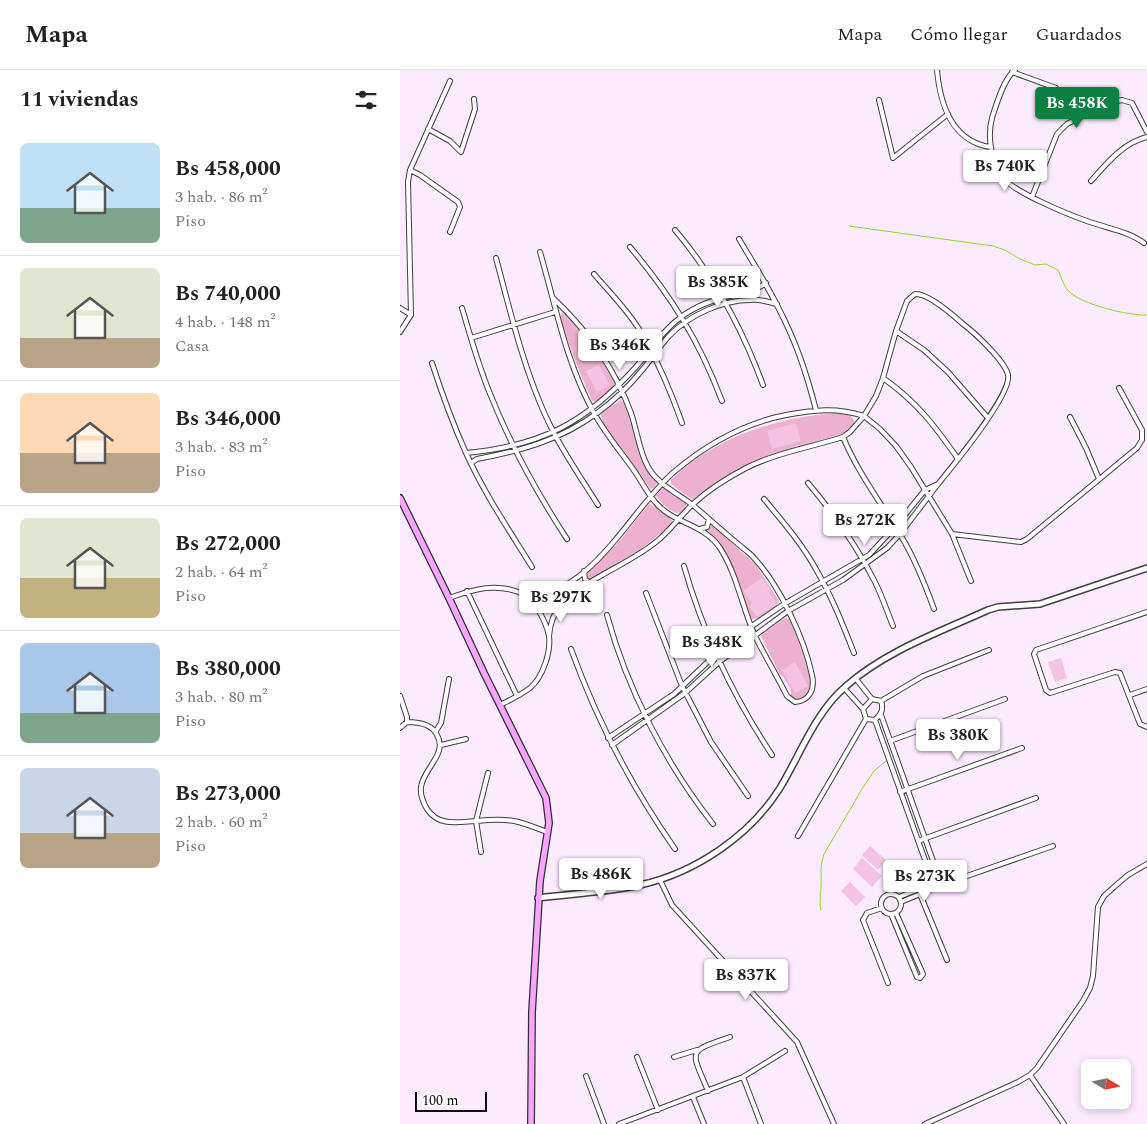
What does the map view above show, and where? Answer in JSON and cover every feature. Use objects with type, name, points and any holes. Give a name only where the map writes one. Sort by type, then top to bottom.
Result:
[{"type":"main road","points":[[400,498],[546,798],[548,812],[547,832],[538,898],[532,1012],[531,1124]]},
{"type":"street","points":[[937,70],[948,114],[958,132],[978,146],[990,147]]},
{"type":"street","points":[[1056,88],[1014,71],[1000,95],[992,120],[990,147],[1003,178],[1009,184],[1052,207],[1086,221],[1135,236],[1144,243]]},
{"type":"street","points":[[400,332],[411,315],[408,182],[410,170],[450,81]]},
{"type":"street","points":[[428,129],[450,141],[461,152],[475,109],[474,99]]},
{"type":"street","points":[[879,100],[893,158],[948,114]]},
{"type":"street","points":[[1032,196],[1057,134],[1067,124],[1084,114],[1107,103],[1122,100],[1132,103],[1147,132]]},
{"type":"street","points":[[1091,181],[1110,158],[1135,140],[1147,137]]},
{"type":"street","points":[[410,170],[458,202],[460,207],[450,232]]},
{"type":"street","points":[[675,230],[693,252],[726,304],[742,333],[763,385]]},
{"type":"street","points":[[739,239],[777,304],[798,352],[816,410]]},
{"type":"street","points":[[630,247],[686,322],[710,370],[722,401]]},
{"type":"street","points":[[540,252],[555,312],[572,366],[595,415],[656,504],[679,520],[700,529],[714,540],[721,550],[734,579],[755,635],[787,696],[795,702],[802,701],[808,697],[814,681],[809,662],[803,642],[788,611],[764,569],[752,556],[692,504],[663,483],[648,468],[619,385],[592,340],[571,314],[553,298]]},
{"type":"street","points":[[496,258],[513,324],[534,385],[554,432],[598,505]]},
{"type":"street","points":[[594,274],[630,316],[646,340],[670,389],[682,423]]},
{"type":"street","points":[[466,453],[513,446],[554,432],[592,409],[619,385],[665,331],[682,316],[700,305],[722,298],[749,293],[766,283]]},
{"type":"street","points":[[500,705],[531,687],[543,672],[546,662],[550,624],[555,613],[560,606],[589,582],[644,551],[666,534],[692,504],[718,484],[747,468],[779,455],[843,437],[850,432],[864,416],[876,396],[908,298],[919,294],[926,297],[974,332],[1001,362],[1008,377],[1008,384],[988,418],[900,534],[887,548],[866,565],[788,611],[719,662],[685,693],[612,745]]},
{"type":"street","points":[[471,463],[516,452],[557,437],[595,415],[622,392],[670,336],[686,322],[704,312],[726,304],[750,300],[761,300],[777,304]]},
{"type":"street","points":[[400,308],[411,315]]},
{"type":"street","points":[[462,308],[490,395],[513,446],[544,503],[567,538]]},
{"type":"street","points":[[471,338],[555,312]]},
{"type":"street","points":[[896,331],[924,350],[948,372],[988,418]]},
{"type":"street","points":[[432,363],[466,453],[504,523],[532,567]]},
{"type":"street","points":[[883,378],[923,412],[958,459]]},
{"type":"street","points":[[952,534],[1021,542],[1137,448],[1142,440],[1142,430],[1119,388]]},
{"type":"street","points":[[449,598],[467,591],[491,587],[506,589],[524,595],[553,592],[576,578],[605,554],[651,496],[674,472],[697,454],[729,435],[753,424],[779,416],[816,410],[842,410],[864,416],[896,446],[952,534],[972,582]]},
{"type":"street","points":[[1070,417],[1086,448],[1099,480]]},
{"type":"street","points":[[843,437],[858,470],[900,534],[922,578],[934,609]]},
{"type":"street","points":[[808,483],[844,530],[866,565],[893,626]]},
{"type":"street","points":[[608,738],[674,694],[715,655],[752,626],[784,604],[862,559],[879,545],[925,490],[938,484]]},
{"type":"street","points":[[764,499],[800,544],[827,588],[854,653]]},
{"type":"street","points":[[700,529],[707,527],[709,519]]},
{"type":"street","points":[[684,566],[715,655],[748,718],[772,754]]},
{"type":"street","points":[[538,898],[630,887],[660,880],[698,863],[741,833],[760,813],[779,790],[824,712],[844,688],[881,661],[988,610],[998,607],[1040,604],[1147,568]]},
{"type":"street","points":[[584,571],[585,579],[589,582]]},
{"type":"street","points":[[576,578],[582,581],[584,586]]},
{"type":"street","points":[[467,591],[517,696]]},
{"type":"street","points":[[646,592],[685,693],[711,742],[748,796]]},
{"type":"street","points":[[524,595],[533,603],[542,616],[549,636]]},
{"type":"street","points":[[1147,612],[1035,651],[1047,692],[1052,693],[1118,672],[1122,675],[1140,724],[1147,727]]},
{"type":"street","points":[[607,615],[622,664],[648,720],[690,792],[713,824]]},
{"type":"street","points":[[571,649],[595,711],[608,738],[649,812],[675,849]]},
{"type":"street","points":[[856,679],[872,700],[881,701],[923,676],[989,650]]},
{"type":"street","points":[[436,731],[441,723],[449,679]]},
{"type":"street","points":[[798,836],[866,719],[864,708],[844,688]]},
{"type":"street","points":[[1130,695],[1147,689]]},
{"type":"street","points":[[400,696],[407,722]]},
{"type":"street","points":[[864,708],[872,700]]},
{"type":"street","points":[[890,741],[1005,700]]},
{"type":"street","points":[[881,701],[881,715],[924,839],[943,885]]},
{"type":"street","points":[[866,719],[875,720],[881,715]]},
{"type":"street","points":[[875,720],[934,886]]},
{"type":"street","points":[[407,722],[425,725],[436,731],[441,745],[421,786],[421,796],[426,807],[435,817],[452,823],[476,821],[515,822],[547,832]]},
{"type":"street","points":[[400,728],[407,722]]},
{"type":"street","points":[[441,745],[466,739]]},
{"type":"street","points":[[900,792],[1022,748]]},
{"type":"street","points":[[480,852],[476,821],[488,773]]},
{"type":"street","points":[[918,841],[1036,798]]},
{"type":"street","points":[[899,897],[901,908],[896,913],[891,914],[884,911],[882,900],[888,894],[899,897],[943,885],[1053,846]]},
{"type":"street","points":[[925,1124],[1030,1075],[1037,1068],[1090,988],[1093,976],[1098,907],[1104,896],[1114,887],[1128,875],[1147,864]]},
{"type":"street","points":[[660,880],[672,905],[797,1042],[834,1124]]},
{"type":"street","points":[[901,902],[920,894],[940,881]]},
{"type":"street","points":[[920,894],[947,960]]},
{"type":"street","points":[[882,908],[867,913],[864,920],[888,983]]},
{"type":"street","points":[[891,914],[917,977],[921,978],[922,974],[896,913]]},
{"type":"street","points":[[674,1057],[730,1037]]},
{"type":"street","points":[[695,1056],[698,1050]]},
{"type":"street","points":[[619,1124],[743,1077],[785,1051]]},
{"type":"street","points":[[690,1052],[695,1056],[708,1091]]},
{"type":"street","points":[[637,1057],[658,1110]]},
{"type":"street","points":[[1030,1075],[1064,1124]]},
{"type":"street","points":[[586,1076],[604,1124]]},
{"type":"street","points":[[743,1077],[761,1124]]},
{"type":"street","points":[[693,1097],[704,1124]]},
{"type":"shaded area","points":[[562,312],[566,313],[591,343],[616,385],[597,402],[592,401],[574,358],[560,318]]},
{"type":"shaded area","points":[[599,365],[610,385],[597,392],[586,371]]},
{"type":"shaded area","points":[[621,400],[629,412],[645,467],[657,483],[654,488],[651,489],[649,487],[613,439],[602,420],[601,413]]},
{"type":"shaded area","points":[[835,413],[846,414],[852,417],[854,421],[853,426],[844,434],[796,446],[752,462],[722,479],[693,500],[671,484],[671,480],[688,465],[726,441],[768,425]]},
{"type":"shaded area","points":[[796,423],[801,441],[772,449],[767,431]]},
{"type":"shaded area","points":[[662,488],[667,488],[686,503],[680,514],[663,504],[658,498],[656,495]]},
{"type":"shaded area","points":[[649,504],[672,521],[670,526],[637,552],[590,579],[587,578],[587,573],[617,544]]},
{"type":"shaded area","points":[[712,525],[756,565],[779,601],[772,611],[764,616],[752,619],[727,556],[708,530]]},
{"type":"shaded area","points":[[762,578],[771,590],[769,592],[777,604],[757,617],[749,606],[752,603],[743,591]]},
{"type":"shaded area","points":[[785,618],[789,619],[793,625],[812,682],[807,695],[798,699],[791,696],[791,690],[783,676],[780,675],[761,636]]},
{"type":"shaded area","points":[[1061,658],[1067,678],[1055,682],[1048,662]]},
{"type":"shaded area","points":[[795,662],[808,686],[795,693],[782,670]]},
{"type":"shaded area","points":[[870,846],[886,860],[878,870],[862,855]]},
{"type":"shaded area","points":[[862,858],[882,876],[872,887],[853,869]]},
{"type":"shaded area","points":[[850,882],[865,897],[856,906],[841,891]]},
{"type":"waterway","points":[[849,226],[993,246],[1035,265],[1046,264],[1058,270],[1069,292],[1087,302],[1119,312],[1147,315]]},
{"type":"waterway","points":[[821,910],[821,867],[824,854],[862,789],[874,771],[886,761]]}]
